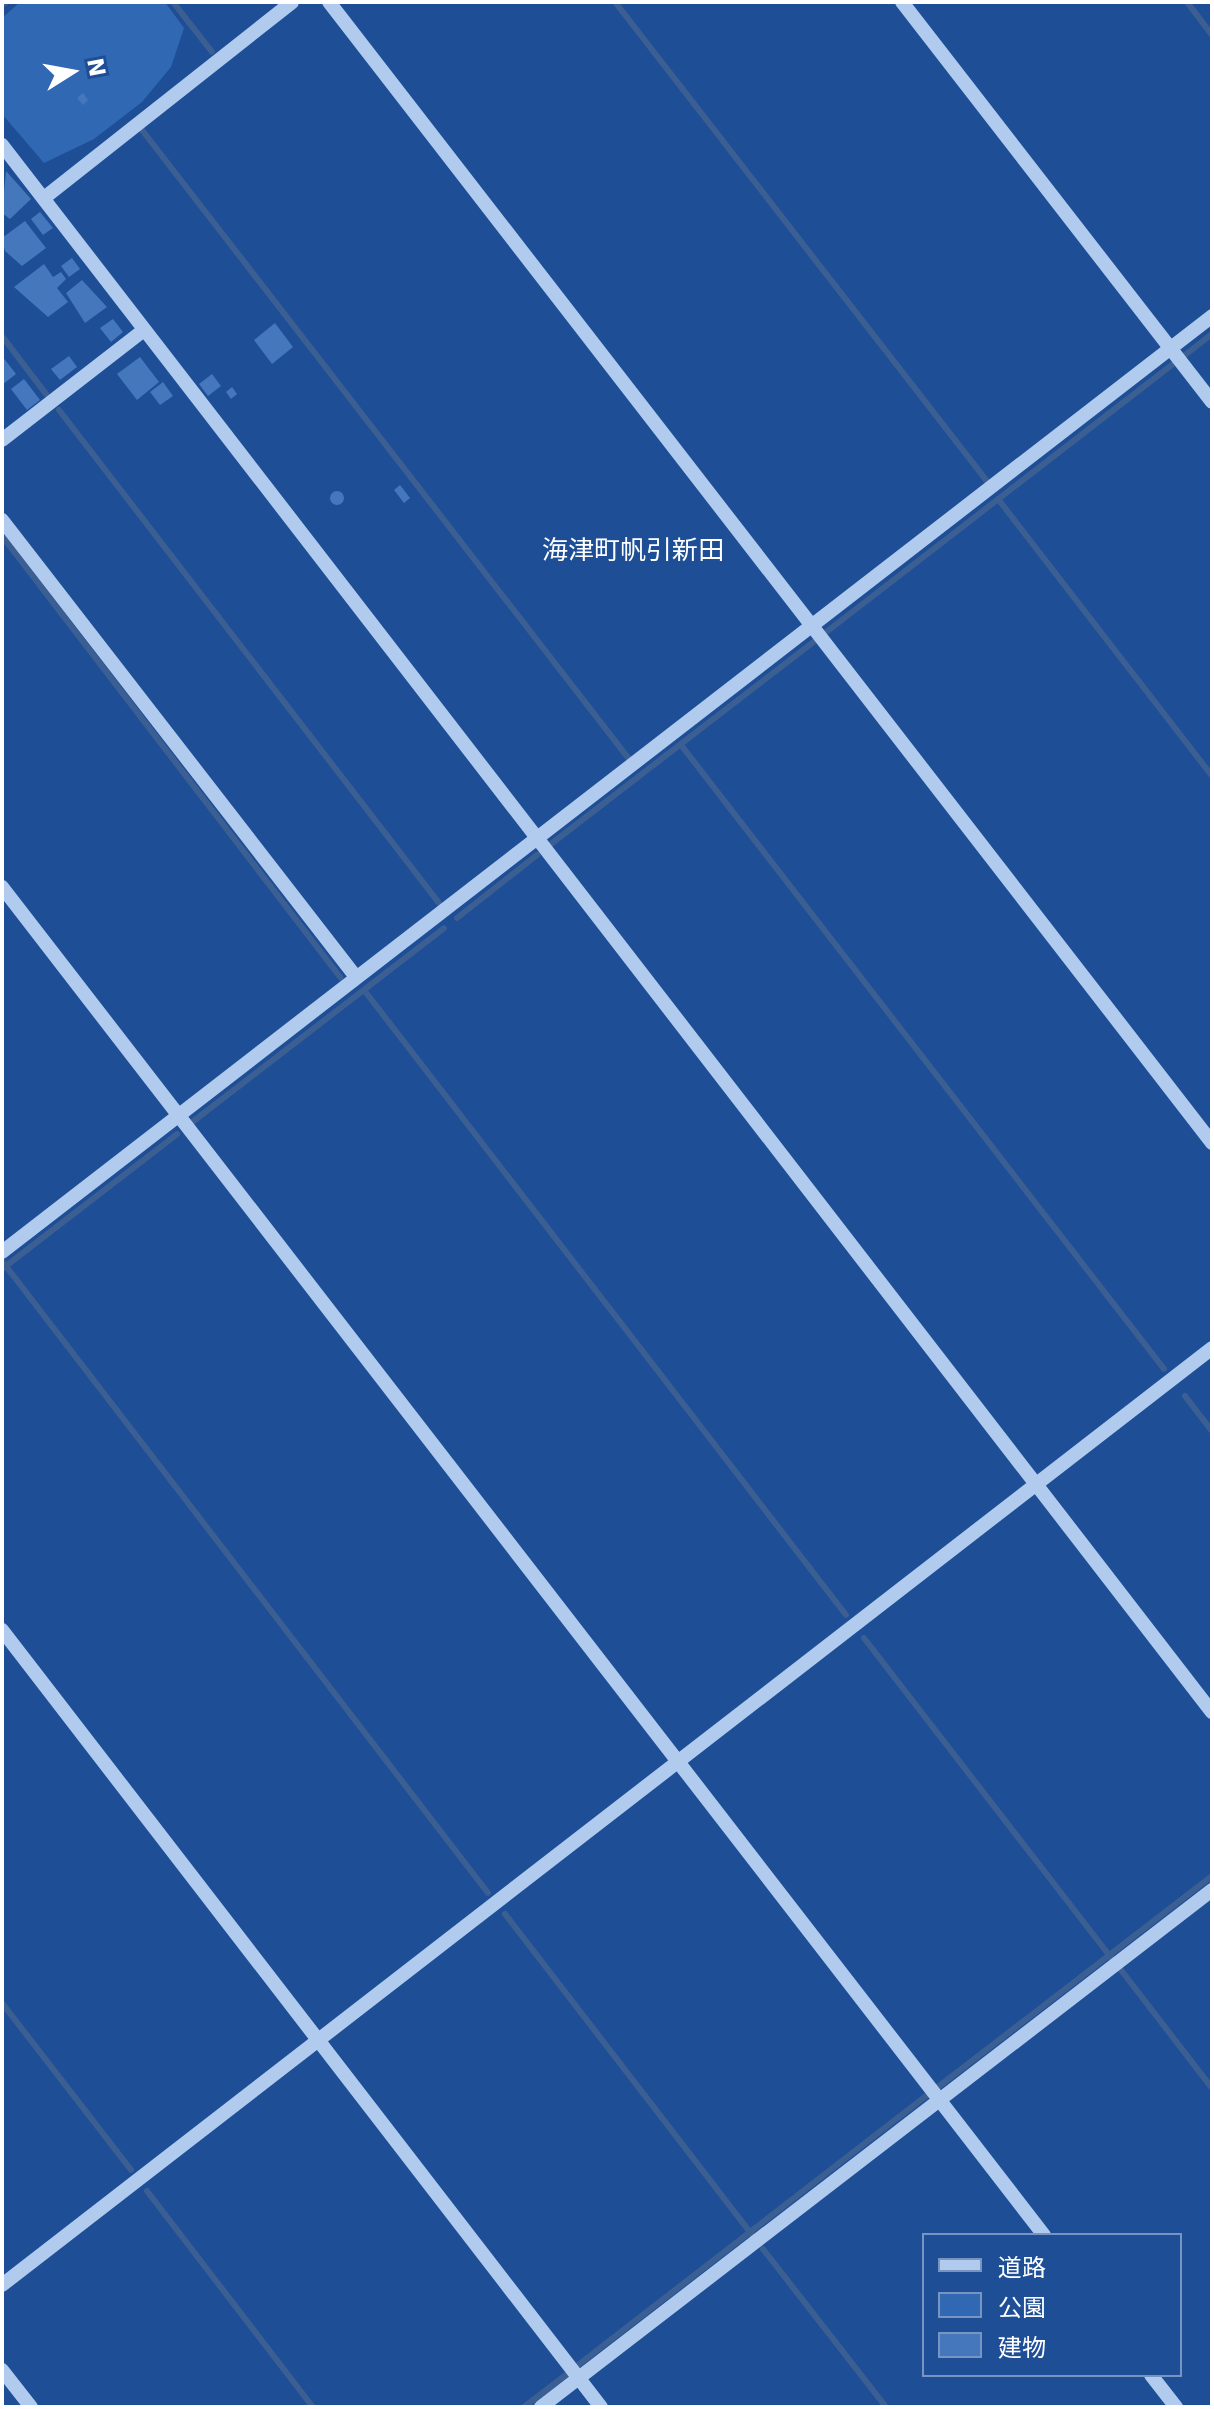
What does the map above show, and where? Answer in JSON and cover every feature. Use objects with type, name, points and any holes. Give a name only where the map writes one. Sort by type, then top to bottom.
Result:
[{"type":"street","points":[[44,198],[292,2]]},
{"type":"street","points":[[329,2],[1212,1143]]},
{"type":"street","points":[[902,2],[1212,402]]},
{"type":"street","points":[[2,145],[1212,1712]]},
{"type":"street","points":[[2,1252],[1212,316]]},
{"type":"street","points":[[2,440],[144,330]]},
{"type":"street","points":[[2,520],[356,977]]},
{"type":"street","points":[[2,887],[1042,2233]]},
{"type":"street","points":[[2,2285],[1212,1348]]},
{"type":"street","points":[[2,1630],[601,2407]]},
{"type":"street","points":[[541,2407],[1212,1890]]},
{"type":"street","points":[[2,2370],[31,2407]]},
{"type":"street","points":[[1153,2377],[1176,2407]]},
{"type":"green space","points":[[20,2],[165,2],[184,28],[171,67],[142,102],[94,139],[44,163],[2,114],[2,18]]},
{"type":"building","points":[[83,93],[88,100],[83,105],[77,98]]},
{"type":"building","points":[[6,171],[31,199],[10,219],[2,213]]},
{"type":"building","points":[[40,212],[53,228],[43,235],[31,219]]},
{"type":"building","points":[[25,221],[46,248],[22,266],[5,251],[2,238]]},
{"type":"building","points":[[72,258],[80,269],[69,277],[61,266]]},
{"type":"building","points":[[44,264],[53,277],[61,272],[66,279],[57,288],[68,302],[48,317],[14,287]]},
{"type":"building","points":[[82,280],[107,307],[85,323],[66,293]]},
{"type":"building","points":[[113,319],[123,332],[111,342],[100,328]]},
{"type":"building","points":[[275,323],[293,347],[272,364],[254,340]]},
{"type":"building","points":[[2,356],[16,374],[2,385]]},
{"type":"building","points":[[69,356],[77,367],[60,380],[51,369]]},
{"type":"building","points":[[140,357],[159,382],[137,400],[117,374]]},
{"type":"building","points":[[212,374],[221,386],[208,396],[199,384]]},
{"type":"building","points":[[24,379],[40,400],[27,410],[11,389]]},
{"type":"building","points":[[163,382],[173,396],[160,405],[150,392]]},
{"type":"building","points":[[232,387],[237,394],[231,399],[226,392]]},
{"type":"building","points":[[400,485],[410,498],[404,503],[394,490]]},
{"type":"building","points":[[337,491],[344,498],[337,505],[330,498]]},
{"type":"waterway","points":[[2,5],[6,2]]},
{"type":"waterway","points":[[173,2],[212,52]]},
{"type":"waterway","points":[[615,2],[986,480]]},
{"type":"waterway","points":[[1187,2],[1212,35]]},
{"type":"waterway","points":[[142,130],[629,759]]},
{"type":"waterway","points":[[1185,355],[1212,334]]},
{"type":"waterway","points":[[2,336],[46,394]]},
{"type":"waterway","points":[[825,633],[1173,364]]},
{"type":"waterway","points":[[59,410],[439,903]]},
{"type":"waterway","points":[[998,499],[1212,776]]},
{"type":"waterway","points":[[2,536],[340,977]]},
{"type":"waterway","points":[[551,844],[813,642]]},
{"type":"waterway","points":[[681,745],[1164,1369]]},
{"type":"waterway","points":[[457,918],[537,855]]},
{"type":"waterway","points":[[191,1123],[444,928]]},
{"type":"waterway","points":[[364,990],[846,1615]]},
{"type":"waterway","points":[[2,1269],[177,1134]]},
{"type":"waterway","points":[[2,1261],[488,1893]]},
{"type":"waterway","points":[[1185,1396],[1212,1431]]},
{"type":"waterway","points":[[864,1638],[1112,1959]]},
{"type":"waterway","points":[[938,2087],[1212,1876]]},
{"type":"waterway","points":[[505,1914],[752,2235]]},
{"type":"waterway","points":[[1121,1970],[1212,2088]]},
{"type":"waterway","points":[[2,2003],[131,2170]]},
{"type":"waterway","points":[[578,2365],[926,2096]]},
{"type":"waterway","points":[[147,2191],[313,2407]]},
{"type":"waterway","points":[[763,2249],[886,2407]]},
{"type":"waterway","points":[[524,2407],[567,2374]]},
{"type":"district","name":"海津町帆引新田","points":[[633,551]]}]
